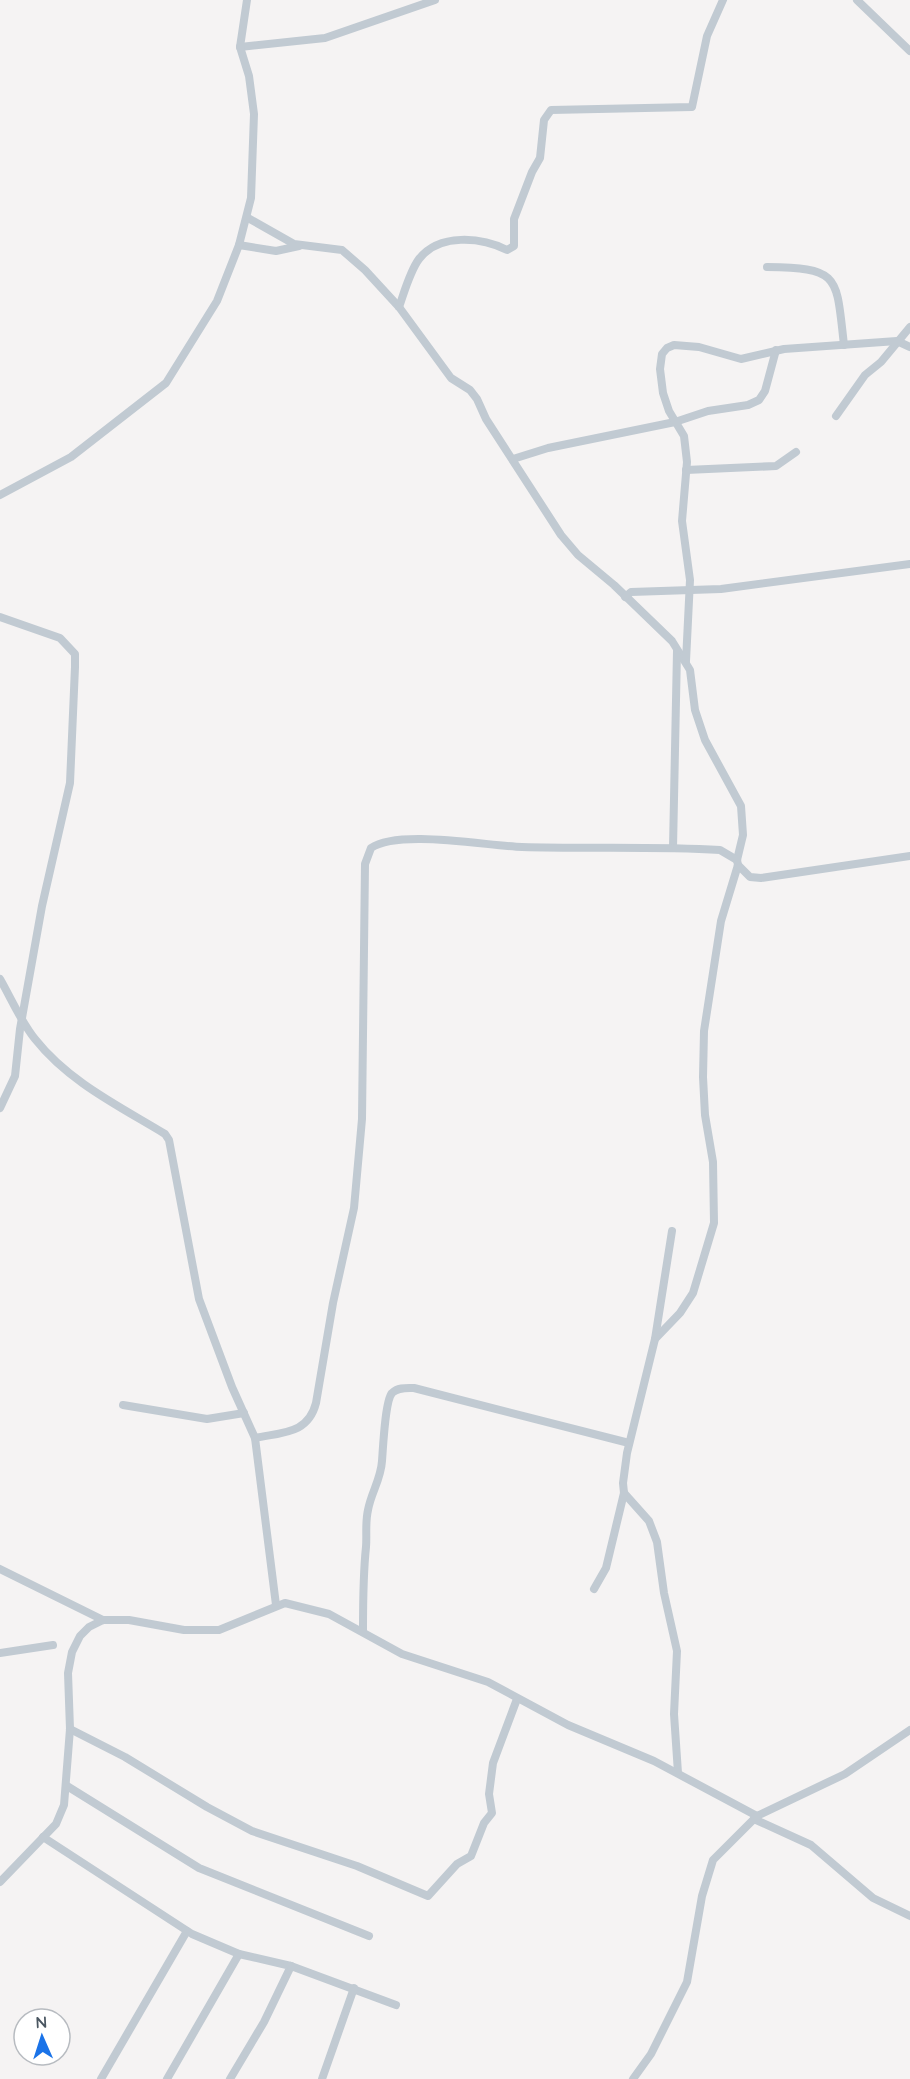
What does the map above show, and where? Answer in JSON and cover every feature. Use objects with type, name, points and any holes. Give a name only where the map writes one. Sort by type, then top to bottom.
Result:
[{"type":"street","points":[[0,495],[71,458],[166,383],[217,301],[248,218],[254,114],[249,76],[240,47],[247,0]]},
{"type":"street","points":[[240,47],[326,38],[435,0]]},
{"type":"street","points":[[399,307],[418,260],[430,248],[467,239],[488,242],[507,250],[514,246],[514,219],[532,172],[540,158],[544,120],[551,110],[692,107],[707,36],[723,0]]},
{"type":"street","points":[[856,0],[910,51]]},
{"type":"street","points":[[248,218],[300,245],[342,250],[365,270],[399,307],[451,378],[474,394],[561,535],[578,555],[672,641],[686,661],[693,680],[699,727],[741,806],[744,835],[721,921],[704,1031],[704,1096],[713,1162],[714,1223],[693,1293],[680,1312],[655,1339]]},
{"type":"street","points":[[239,245],[276,251],[300,245]]},
{"type":"street","points":[[767,267],[807,268],[825,274],[834,283],[839,295],[844,345]]},
{"type":"street","points":[[836,416],[852,397],[859,383],[881,362],[910,327]]},
{"type":"street","points":[[686,661],[689,565],[682,533],[686,470],[684,436],[675,422],[663,393],[660,369],[662,354],[674,345],[699,347],[741,359],[776,350],[897,341],[910,347]]},
{"type":"street","points":[[513,459],[548,448],[675,422],[708,411],[748,405],[759,400],[765,391],[776,350]]},
{"type":"street","points":[[686,470],[776,466],[796,452]]},
{"type":"street","points":[[625,597],[638,591],[721,590],[910,564]]},
{"type":"street","points":[[0,616],[60,638],[75,654],[70,783],[42,906],[15,1076],[0,1108]]},
{"type":"street","points":[[673,848],[677,651]]},
{"type":"street","points":[[255,1438],[302,1427],[313,1417],[316,1403],[333,1303],[354,1208],[362,1119],[365,864],[371,848],[388,842],[437,840],[520,847],[720,850],[738,862],[750,877],[761,878],[910,856]]},
{"type":"street","points":[[0,979],[33,1037],[47,1053],[83,1085],[165,1134],[169,1140],[199,1299],[255,1438],[276,1605]]},
{"type":"street","points":[[594,1588],[606,1568],[624,1493],[629,1443],[655,1339],[672,1231]]},
{"type":"street","points":[[363,1630],[362,1564],[366,1547],[365,1526],[368,1507],[382,1464],[388,1400],[392,1394],[401,1389],[414,1388],[629,1443]]},
{"type":"street","points":[[123,1405],[207,1419],[244,1413]]},
{"type":"street","points":[[624,1493],[649,1521],[657,1542],[664,1593],[677,1651],[674,1714],[678,1773]]},
{"type":"street","points":[[0,1569],[104,1620]]},
{"type":"street","points":[[0,1882],[56,1824],[64,1805],[70,1729],[68,1673],[72,1652],[80,1636],[89,1627],[104,1620],[129,1620],[184,1630],[219,1630],[241,1624],[276,1605],[295,1604],[329,1614],[363,1630],[402,1654],[488,1682],[517,1699],[678,1773],[811,1845],[880,1902],[910,1917]]},
{"type":"street","points":[[0,1653],[53,1645]]},
{"type":"street","points":[[70,1729],[125,1757],[207,1807],[252,1831],[357,1866],[428,1896],[457,1864],[471,1856],[484,1823],[492,1813],[489,1794],[493,1763],[517,1699]]},
{"type":"street","points":[[633,2079],[651,2054],[687,1982],[702,1896],[713,1860],[756,1817],[845,1774],[910,1730]]},
{"type":"street","points":[[67,1786],[199,1868],[369,1936]]},
{"type":"street","points":[[43,1837],[188,1931],[239,1954],[291,1966],[396,2005]]},
{"type":"street","points":[[101,2079],[188,1931]]},
{"type":"street","points":[[167,2079],[239,1954]]},
{"type":"street","points":[[230,2079],[264,2022],[291,1966]]},
{"type":"street","points":[[322,2079],[354,1988]]}]
